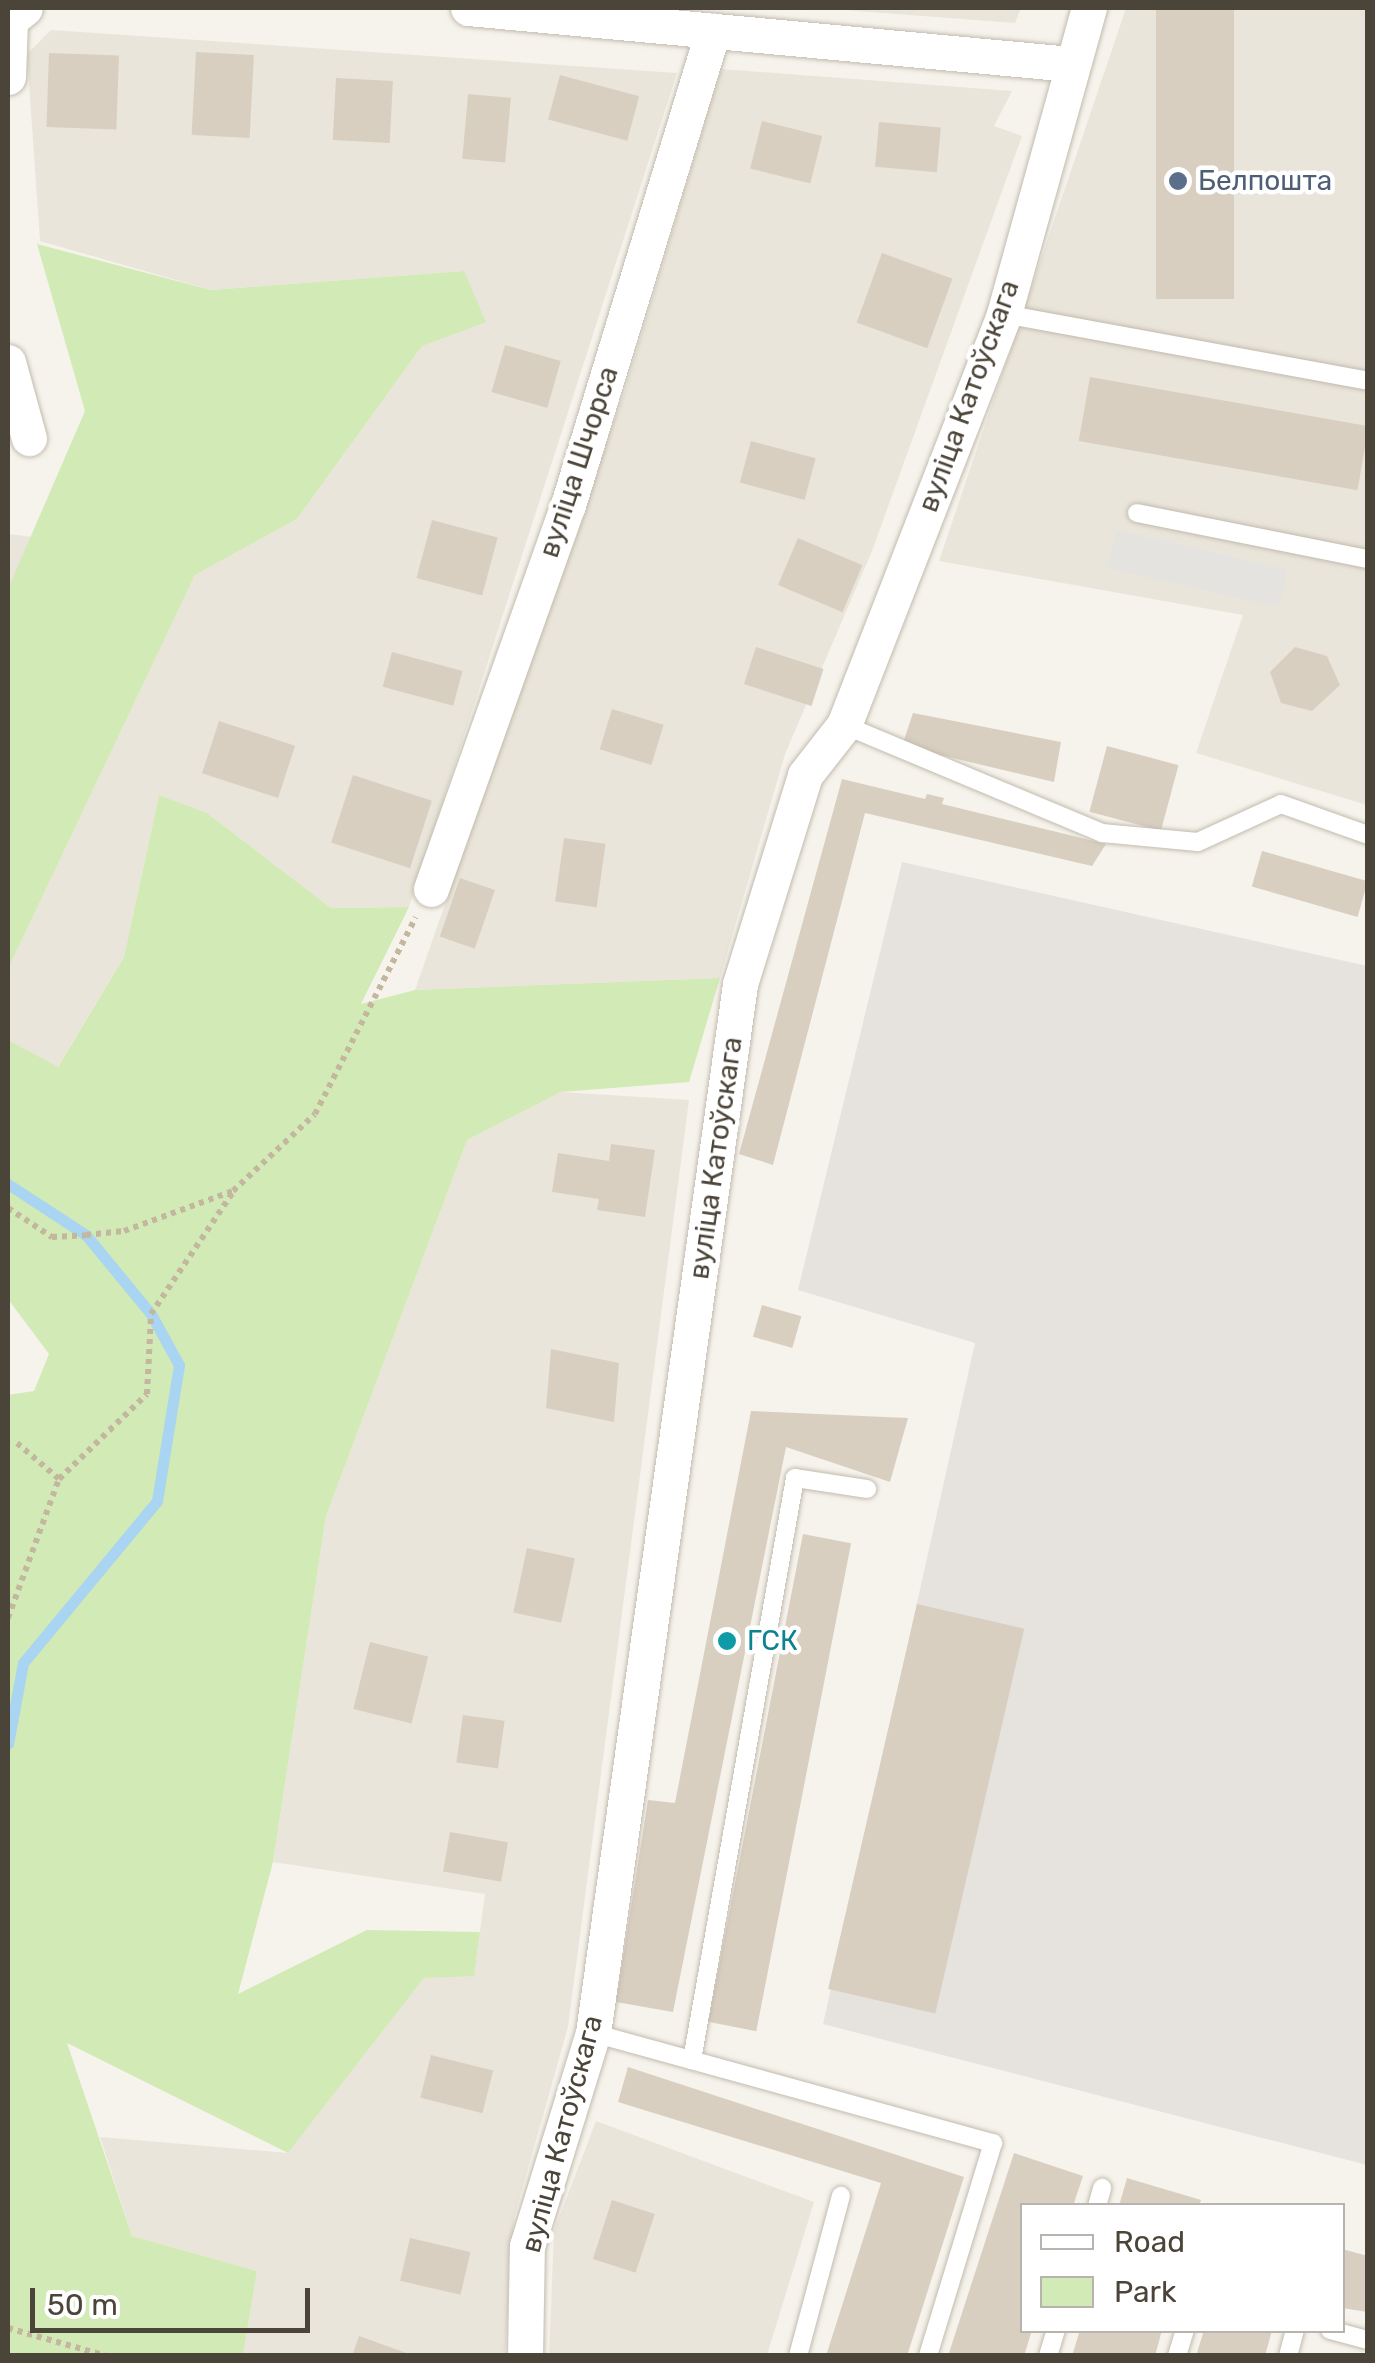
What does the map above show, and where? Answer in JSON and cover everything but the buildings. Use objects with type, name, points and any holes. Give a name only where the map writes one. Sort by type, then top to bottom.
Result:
[{"type":"street","points":[[8,77],[10,20],[25,8]]},
{"type":"street","points":[[468,8],[562,11],[713,31],[1071,64]]},
{"type":"street","name":"вуліца Катоўскага","points":[[525,2356],[527,2246],[593,2033],[740,984],[804,775],[844,725],[1004,314],[1089,8]]},
{"type":"street","name":"вуліца Шчорса","points":[[431,889],[568,506],[713,31]]},
{"type":"street","points":[[8,362],[28,438]]},
{"type":"lane","points":[[1004,314],[1368,381]]},
{"type":"lane","points":[[1137,513],[1368,559]]},
{"type":"lane","points":[[844,725],[1102,833],[1198,842],[1281,804],[1368,835]]},
{"type":"lane","points":[[692,2060],[796,1478],[867,1489]]},
{"type":"lane","points":[[593,2033],[993,2143],[928,2356]]},
{"type":"lane","points":[[798,2356],[842,2196]]},
{"type":"lane","points":[[1341,2333],[1368,2340]]},
{"type":"path","points":[[8,1618],[59,1480],[147,1394],[151,1314],[234,1191],[315,1114],[431,889]]},
{"type":"path","points":[[8,1208],[52,1237],[86,1235],[124,1231],[234,1191]]},
{"type":"path","points":[[17,1443],[59,1480]]},
{"type":"path","points":[[8,2328],[107,2356]]},
{"type":"shaded area","points":[[818,8],[1021,8],[1015,23]]},
{"type":"shaded area","points":[[1126,8],[1367,8],[1367,805],[1196,753],[1243,615],[939,561]]},
{"type":"shaded area","points":[[51,30],[677,73],[409,907],[331,908],[207,813],[159,795],[124,957],[57,1068],[8,1040],[8,969],[195,575],[297,519],[422,346],[464,271],[211,290],[40,241],[27,54]]},
{"type":"shaded area","points":[[721,69],[1012,91],[994,126],[1022,136],[872,551],[785,754],[720,978],[415,990],[624,393]]},
{"type":"shaded area","points":[[1116,530],[1287,570],[1279,608],[1107,568]]},
{"type":"shaded area","points":[[8,534],[33,537],[8,590]]},
{"type":"shaded area","points":[[902,862],[1367,966],[1367,2165],[823,2024],[975,1343],[798,1290]]},
{"type":"shaded area","points":[[561,1092],[689,1100],[568,2027],[514,2218],[505,2355],[243,2355],[257,2271],[132,2236],[100,2137],[288,2153],[424,1978],[474,1975],[485,1894],[273,1862],[326,1516],[467,1140]]},
{"type":"shaded area","points":[[596,2121],[814,2202],[767,2355],[549,2356],[554,2231]]},
{"type":"green space","points":[[37,244],[211,290],[464,271],[486,322],[422,346],[297,519],[195,575],[8,969],[8,589],[85,411]]},
{"type":"green space","points":[[159,795],[207,813],[331,908],[409,907],[361,1004],[415,990],[720,978],[689,1082],[561,1092],[467,1140],[326,1516],[273,1862],[238,1994],[367,1930],[480,1932],[474,1976],[424,1978],[288,2153],[67,2043],[132,2236],[257,2271],[243,2355],[8,2355],[8,1395],[34,1391],[49,1354],[8,1299],[8,1040],[58,1067],[124,957]]},
{"type":"waterway","points":[[8,1184],[86,1235],[151,1314],[179,1365],[157,1501],[23,1663],[8,1744]]},
{"type":"place","name":"Белпошта","points":[[1178,181]]},
{"type":"place","name":"ГСК","points":[[727,1641]]}]
